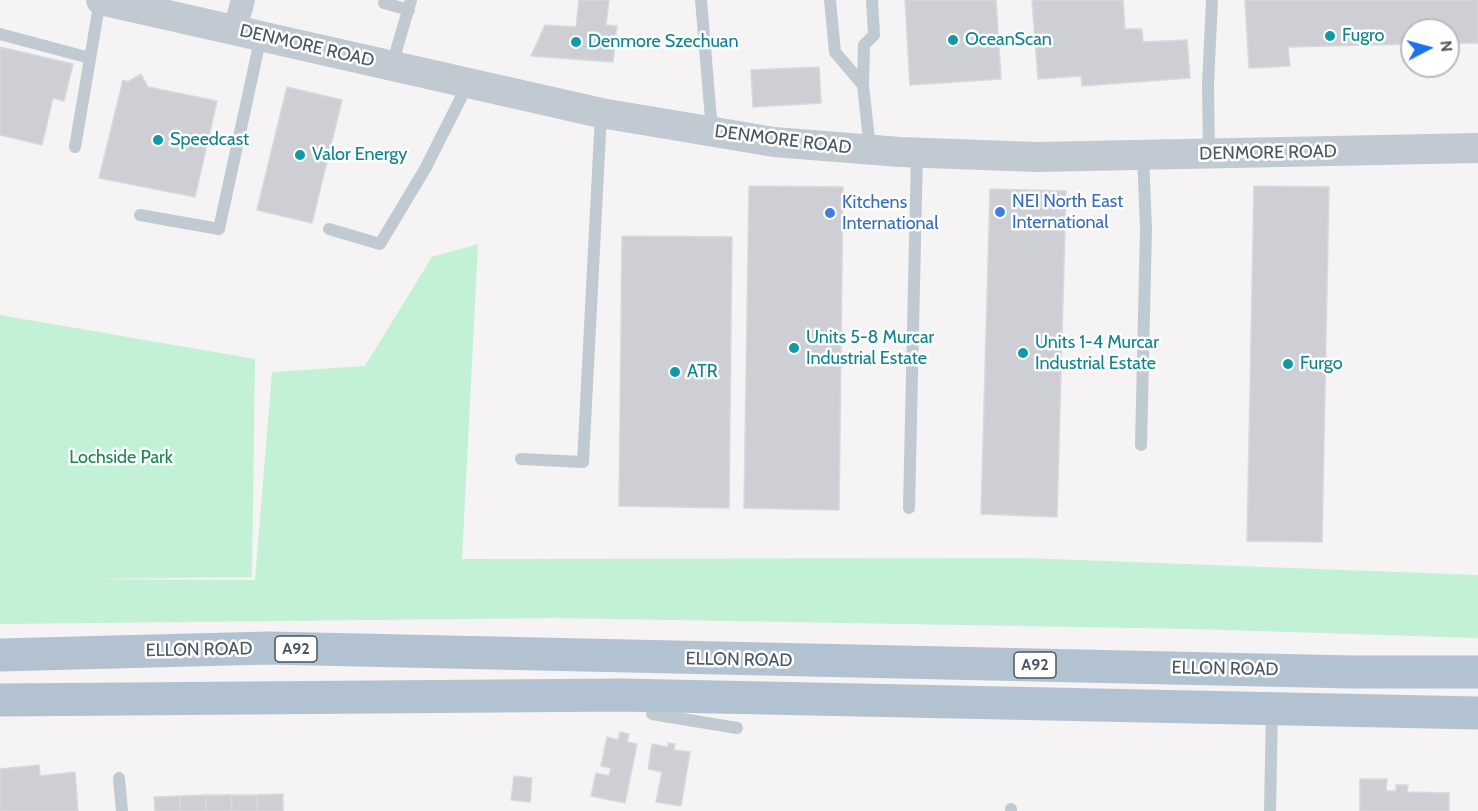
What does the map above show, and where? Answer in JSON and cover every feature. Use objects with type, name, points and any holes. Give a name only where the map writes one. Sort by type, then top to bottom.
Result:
[{"type":"main road","name":"ELLON ROAD","points":[[0,656],[268,648],[1328,672],[1478,672]]},
{"type":"main road","name":"ELLON ROAD","points":[[0,700],[612,695],[1478,713]]},
{"type":"street","name":"DENMORE ROAD","points":[[101,0],[601,113],[774,142],[917,153],[1037,157],[1478,148]]},
{"type":"street","points":[[243,0],[248,32]]},
{"type":"lane","points":[[75,147],[101,0]]},
{"type":"lane","points":[[701,0],[712,133]]},
{"type":"lane","points":[[830,0],[835,52],[863,85]]},
{"type":"lane","points":[[871,150],[863,85],[864,45],[874,35],[872,0]]},
{"type":"lane","points":[[1209,155],[1208,84],[1212,0]]},
{"type":"lane","points":[[384,3],[410,5],[392,65]]},
{"type":"lane","points":[[140,215],[219,230],[248,32]]},
{"type":"lane","points":[[0,34],[90,58]]},
{"type":"lane","points":[[329,229],[380,244],[425,169],[468,83]]},
{"type":"lane","points":[[521,459],[583,462],[601,113]]},
{"type":"lane","points":[[909,508],[917,153]]},
{"type":"lane","points":[[1141,445],[1146,228],[1143,156]]},
{"type":"lane","points":[[1270,811],[1272,708]]},
{"type":"lane","points":[[652,714],[737,729]]},
{"type":"lane","points":[[118,778],[122,811]]},
{"type":"green space","name":"Lochside Park","points":[[478,244],[462,559],[1024,558],[1478,575],[1478,638],[1194,629],[555,618],[0,624],[0,315],[255,359],[252,577],[85,579],[255,580],[272,372],[365,366],[432,257]]},
{"type":"building","name":"Denmore Szechuan","points":[[579,0],[609,0],[606,25],[617,26],[613,62],[531,56],[545,25],[576,27]]},
{"type":"building","name":"OceanScan","points":[[905,0],[996,0],[1001,79],[910,85]]},
{"type":"building","points":[[1032,0],[1123,0],[1125,29],[1142,29],[1143,42],[1187,40],[1190,78],[1082,86],[1081,76],[1038,79]]},
{"type":"building","name":"Fugro","points":[[1245,0],[1478,0],[1478,43],[1460,43],[1460,18],[1400,18],[1400,44],[1288,47],[1290,66],[1249,68]]},
{"type":"building","points":[[0,47],[73,64],[64,101],[53,98],[42,145],[0,135]]},
{"type":"building","points":[[819,67],[821,103],[753,107],[751,70]]},
{"type":"building","name":"Speedcast","points":[[141,74],[148,87],[217,101],[195,197],[99,178],[123,80],[128,82]]},
{"type":"building","name":"Valor Energy","points":[[287,87],[342,100],[312,223],[257,210]]},
{"type":"building","name":"Units 5-8 Murcar Industrial Estate","points":[[749,186],[843,187],[839,510],[744,508]]},
{"type":"building","name":"Furgo","points":[[1254,186],[1329,187],[1322,542],[1247,541]]},
{"type":"building","name":"Units 1-4 Murcar Industrial Estate","points":[[990,189],[1066,191],[1057,517],[981,514]]},
{"type":"building","name":"ATR","points":[[622,236],[732,237],[729,508],[619,506]]},
{"type":"building","points":[[620,732],[629,734],[627,742],[637,744],[625,803],[591,796],[596,773],[609,776],[611,768],[601,766],[607,737],[618,740]]},
{"type":"building","points":[[668,743],[675,744],[674,750],[690,752],[681,806],[656,802],[662,772],[648,769],[652,744],[668,747]]},
{"type":"building","points":[[39,765],[40,776],[75,772],[78,811],[0,811],[0,769]]},
{"type":"building","points":[[514,776],[532,778],[530,802],[511,800]]},
{"type":"building","points":[[1360,779],[1387,779],[1386,791],[1396,791],[1396,785],[1408,785],[1407,792],[1449,793],[1449,811],[1360,811]]},
{"type":"building","points":[[283,794],[283,811],[257,811],[257,795]]},
{"type":"building","points":[[206,795],[206,811],[180,811],[180,796]]},
{"type":"building","points":[[206,795],[231,795],[232,811],[206,811]]},
{"type":"building","points":[[231,795],[257,795],[257,811],[232,811]]},
{"type":"building","points":[[180,796],[180,811],[155,811],[154,797]]},
{"type":"place","name":"Fugro","points":[[1330,36]]},
{"type":"place","name":"OceanScan","points":[[953,40]]},
{"type":"place","name":"Denmore Szechuan","points":[[576,42]]},
{"type":"place","name":"Speedcast","points":[[158,140]]},
{"type":"place","name":"Valor Energy","points":[[300,155]]},
{"type":"place","name":"NEI North East International","points":[[1000,212]]},
{"type":"place","name":"Kitchens International","points":[[830,213]]},
{"type":"place","name":"Units 5-8 Murcar Industrial Estate","points":[[794,348]]},
{"type":"place","name":"Units 1-4 Murcar Industrial Estate","points":[[1023,353]]},
{"type":"place","name":"Furgo","points":[[1288,364]]},
{"type":"place","name":"ATR","points":[[675,372]]}]
